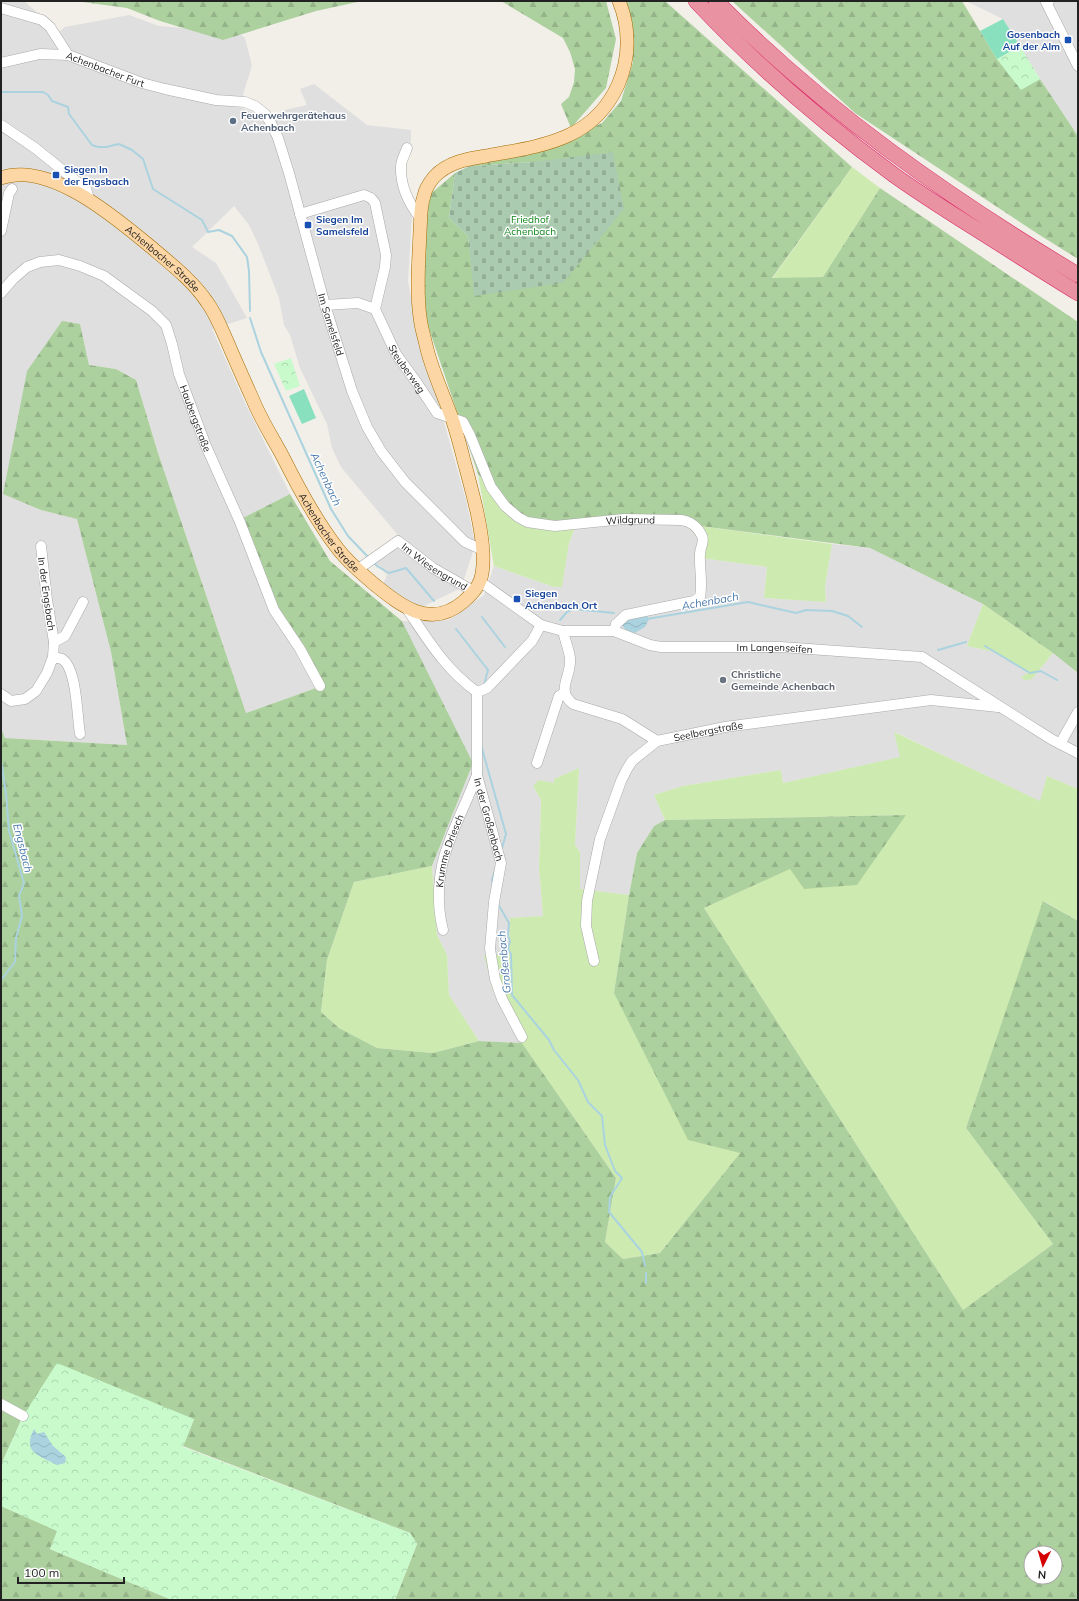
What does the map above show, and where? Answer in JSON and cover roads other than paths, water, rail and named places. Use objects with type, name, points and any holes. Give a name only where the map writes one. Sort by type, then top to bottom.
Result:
[{"type":"highway","points":[[689,1],[710,16]]},
{"type":"highway","points":[[696,1],[754,59],[799,100],[895,176],[1078,293]]},
{"type":"highway","points":[[716,1],[771,54],[859,128],[952,195],[1078,275]]},
{"type":"main road","name":"Achenbacher Straße","points":[[1,178],[15,174],[50,181],[89,199],[123,224],[198,289],[216,316],[256,406],[307,502],[338,549],[357,570],[407,609],[422,614],[446,612],[456,608],[473,594],[481,582],[483,550],[472,491],[452,417],[428,353],[420,318],[418,276],[424,195],[432,180],[444,168],[463,160],[548,143],[567,137],[596,117],[614,94],[625,63],[627,51],[626,29],[619,1]]},
{"type":"street","points":[[1049,1],[1046,2],[1078,66]]},
{"type":"street","points":[[1,8],[42,20],[50,27],[68,55]]},
{"type":"street","name":"Achenbacher Furt","points":[[1,63],[40,54],[68,55],[142,83],[209,99]]},
{"type":"street","name":"Im Samelsfeld","points":[[209,99],[245,102],[255,106],[265,114],[271,123],[289,173],[324,305],[352,391],[367,427],[381,451],[405,482],[465,542],[483,550]]},
{"type":"street","points":[[1,125],[35,148],[86,189],[89,199]]},
{"type":"street","points":[[407,148],[401,165],[404,190],[413,209],[421,220]]},
{"type":"street","points":[[1,230],[9,193],[12,189]]},
{"type":"street","points":[[300,214],[364,195],[371,198],[375,203],[386,255],[385,267],[375,309],[358,303],[324,305]]},
{"type":"street","name":"Haubergstraße","points":[[1,294],[12,279],[27,267],[40,262],[59,260],[80,266],[104,276],[152,311],[166,325],[181,381],[206,446],[240,522],[274,610],[300,649],[320,686]]},
{"type":"street","name":"Steuberweg","points":[[375,309],[396,354],[437,413],[452,417]]},
{"type":"street","name":"Wildgrund","points":[[452,417],[463,422],[492,487],[504,506],[527,522],[555,526],[624,519],[688,520],[697,529],[702,536],[703,542],[700,554],[702,589],[700,597],[694,601],[626,615],[616,624],[614,631]]},
{"type":"street","name":"Im Wiesengrund","points":[[357,570],[398,541],[432,568],[468,588],[473,594]]},
{"type":"street","name":"In der Engsbach","points":[[1,694],[11,701],[25,699],[36,691],[47,673],[53,657],[54,642],[47,600],[41,546]]},
{"type":"street","name":"Im Langenseifen","points":[[481,582],[541,625],[563,631],[614,631],[650,645],[661,647],[781,647],[922,657],[1060,744],[1078,753]]},
{"type":"street","name":"In der Engsbach","points":[[54,642],[64,636],[83,602]]},
{"type":"street","points":[[407,609],[441,659],[477,692],[487,688],[532,641],[541,625]]},
{"type":"street","points":[[563,631],[570,659],[564,693],[567,699],[573,704],[622,719],[657,740]]},
{"type":"street","points":[[53,657],[62,659],[70,670],[76,695],[80,734]]},
{"type":"street","name":"In der Großenbach","points":[[477,692],[477,775],[501,863],[494,902],[490,949],[492,967],[502,999],[522,1037]]},
{"type":"street","points":[[537,763],[559,696],[564,693]]},
{"type":"street","name":"Seelbergstraße","points":[[594,961],[586,926],[586,908],[600,839],[621,780],[627,769],[632,761],[657,740],[725,727],[931,700],[1000,707]]},
{"type":"street","points":[[1060,744],[1078,712]]},
{"type":"street","name":"Krumme Driesch","points":[[443,930],[439,917],[440,879],[447,846],[468,801],[477,775]]},
{"type":"street","points":[[1,1404],[23,1416]]},
{"type":"water","points":[[647,616],[649,619],[645,627],[635,633],[626,630],[622,625],[626,620]]},
{"type":"water","points":[[34,1429],[37,1434],[44,1432],[53,1446],[66,1457],[65,1463],[57,1465],[34,1452],[30,1443]]},
{"type":"waterway","name":"Achenbach","points":[[1,92],[43,92],[48,95],[52,101],[68,107],[69,114],[92,145],[106,147],[119,144],[132,150],[143,159],[153,189],[202,220],[208,232],[219,230],[232,236],[247,257],[249,271],[250,311]]},
{"type":"waterway","name":"Achenbach","points":[[250,318],[261,352],[331,509],[348,536],[369,558]]},
{"type":"waterway","name":"Achenbach","points":[[373,562],[389,573],[406,568],[434,601]]},
{"type":"waterway","name":"Achenbach","points":[[647,619],[748,602],[796,613],[806,610],[832,611],[848,616],[862,627]]},
{"type":"waterway","name":"Achenbach","points":[[560,620],[567,612],[573,609],[614,613]]},
{"type":"waterway","name":"Achenbach","points":[[482,617],[505,647]]},
{"type":"waterway","name":"Großenbach","points":[[456,629],[488,670],[484,685]]},
{"type":"waterway","name":"Achenbach","points":[[938,650],[966,642]]},
{"type":"waterway","name":"Achenbach","points":[[985,646],[1030,673],[1041,671],[1057,680]]},
{"type":"waterway","name":"Großenbach","points":[[481,745],[506,834],[502,848]]},
{"type":"waterway","name":"Engsbach","points":[[1,761],[6,793],[9,831],[24,883],[19,896],[22,916],[16,938],[15,962],[1,980]]},
{"type":"waterway","name":"Großenbach","points":[[493,885],[492,880],[495,870]]},
{"type":"waterway","name":"Großenbach","points":[[498,904],[509,923],[508,936],[510,941],[508,949],[511,954],[512,995],[549,1040],[554,1050],[578,1080],[588,1102],[602,1116],[605,1145],[615,1171],[622,1178],[610,1197],[609,1212],[642,1252],[645,1266]]},
{"type":"waterway","name":"Großenbach","points":[[646,1273],[646,1283]]},
{"type":"place","name":"Gosenbach Auf der Alm","points":[[1068,40]]},
{"type":"place","name":"Feuerwehrgerätehaus Achenbach","points":[[233,121]]},
{"type":"place","name":"Siegen In der Engsbach","points":[[56,175]]},
{"type":"place","name":"Siegen Im Samelsfeld","points":[[308,225]]},
{"type":"place","name":"Siegen Achenbach Ort","points":[[517,599]]},
{"type":"place","name":"Christliche Gemeinde Achenbach","points":[[723,680]]},
{"type":"park label","name":"Friedhof Achenbach","points":[[530,224]]}]
